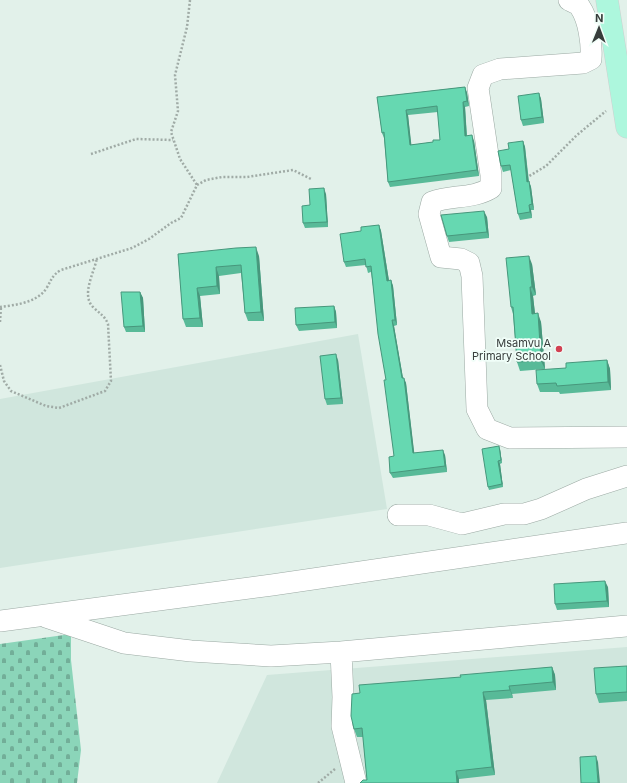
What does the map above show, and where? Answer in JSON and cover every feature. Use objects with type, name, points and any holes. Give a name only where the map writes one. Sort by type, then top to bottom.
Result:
[{"type":"main road","points":[[607,0],[627,128]]},
{"type":"street","points":[[569,0],[579,6],[586,18],[592,49],[591,59],[583,63],[500,69],[484,75],[478,88],[491,175],[491,188],[481,194],[444,198],[432,202],[429,214],[441,257],[461,259],[469,263],[472,276],[477,409],[488,429],[510,438],[627,437]]},
{"type":"street","points":[[398,515],[429,515],[462,524],[504,514],[524,514],[541,509],[586,489],[627,476]]},
{"type":"street","points":[[0,622],[627,534]]},
{"type":"street","points":[[42,615],[124,643],[161,648],[271,656],[341,652],[627,626]]},
{"type":"street","points":[[341,652],[343,697],[342,726],[356,783]]},
{"type":"path","points":[[190,0],[187,27],[175,75],[178,111],[171,132],[180,158],[197,185]]},
{"type":"path","points":[[521,182],[546,166],[576,135],[622,98]]},
{"type":"path","points":[[92,154],[136,139],[173,140]]},
{"type":"path","points":[[0,322],[0,307],[17,304],[37,297],[45,291],[56,273],[97,258],[132,248],[181,218],[197,185],[206,180],[222,177],[247,177],[293,170],[311,179]]},
{"type":"path","points":[[0,365],[4,381],[11,390],[46,406],[59,408],[105,391],[111,381],[108,324],[104,317],[90,303],[88,293],[97,258]]},
{"type":"shaded area","points":[[358,334],[387,509],[0,568],[0,399]]},
{"type":"shaded area","points":[[627,647],[627,783],[217,783],[267,675]]},
{"type":"green space","points":[[71,634],[71,660],[81,750],[77,783],[0,783],[0,644]]},
{"type":"building","points":[[465,87],[467,101],[463,102],[465,136],[472,135],[477,170],[388,182],[384,132],[382,133],[377,97]],"holes":[[[437,106],[440,140],[410,145],[406,110]]]},
{"type":"building","points":[[539,93],[542,117],[521,120],[518,96]]},
{"type":"building","points":[[523,141],[527,182],[529,181],[532,204],[529,205],[530,212],[518,214],[510,165],[501,166],[498,151],[509,149],[508,143]]},
{"type":"building","points":[[324,188],[327,222],[303,223],[302,206],[310,205],[309,189]]},
{"type":"building","points":[[484,211],[487,232],[447,236],[441,215]]},
{"type":"building","points":[[379,225],[387,281],[391,280],[395,320],[392,320],[402,378],[404,378],[413,453],[443,450],[445,466],[390,473],[389,457],[394,456],[384,380],[386,380],[378,334],[371,266],[366,267],[365,259],[344,262],[340,234],[361,231],[361,227]]},
{"type":"building","points":[[256,247],[261,312],[245,313],[241,265],[216,267],[217,286],[197,288],[200,318],[183,319],[178,254]]},
{"type":"building","points":[[529,256],[532,287],[530,287],[532,314],[538,313],[541,361],[517,362],[513,307],[511,307],[506,258]]},
{"type":"building","points":[[121,292],[140,292],[143,326],[124,327]]},
{"type":"building","points":[[334,306],[335,322],[296,325],[295,308]]},
{"type":"building","points":[[336,354],[341,398],[325,399],[320,356]]},
{"type":"building","points":[[607,360],[608,382],[557,386],[556,383],[537,384],[536,370],[566,368],[566,363]]},
{"type":"building","points":[[499,446],[501,460],[498,461],[502,484],[488,487],[482,449]]},
{"type":"building","points":[[605,581],[607,601],[555,604],[554,584]]},
{"type":"building","points":[[627,666],[627,692],[596,694],[594,668]]},
{"type":"building","points":[[552,667],[553,682],[509,686],[510,690],[483,692],[492,767],[456,771],[457,783],[360,783],[363,780],[367,780],[362,728],[354,729],[351,716],[352,694],[360,693],[359,685],[461,677],[460,675]]},
{"type":"building","points":[[596,756],[598,783],[581,783],[580,757]]},
{"type":"place","name":"Msamvu A Primary School","points":[[559,349]]}]
